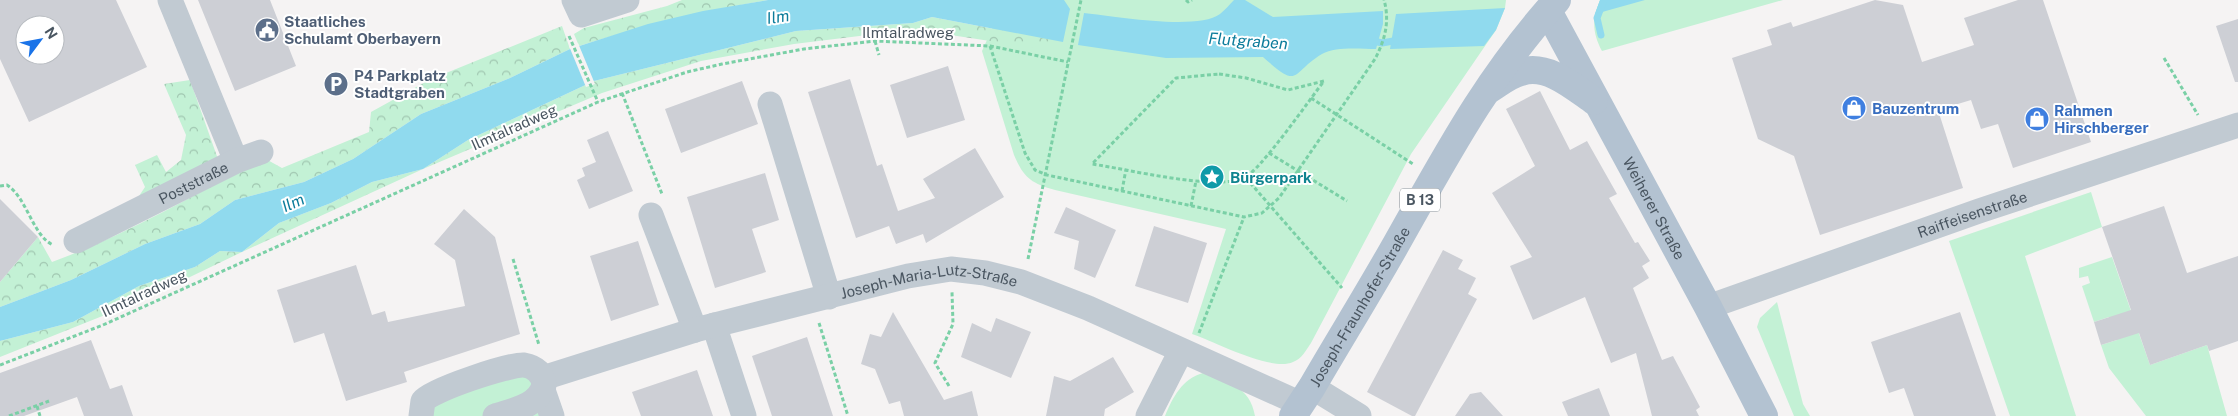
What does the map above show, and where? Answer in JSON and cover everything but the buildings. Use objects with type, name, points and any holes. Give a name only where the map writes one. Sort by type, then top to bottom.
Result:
[{"type":"main road","name":"Weiherer Straße","points":[[1549,4],[1571,54],[1708,307],[1764,416]]},
{"type":"main road","name":"Joseph-Fraunhofer-Straße","points":[[1302,402],[1433,176],[1483,94],[1549,4]]},
{"type":"main road","points":[[1483,94],[1511,75],[1531,70],[1554,75],[1598,104]]},
{"type":"street","name":"Poststraße","points":[[76,241],[236,161],[170,0]]},
{"type":"street","points":[[574,0],[581,15],[627,0]]},
{"type":"street","points":[[770,104],[821,299]]},
{"type":"street","name":"Raiffeisenstraße","points":[[1708,307],[1979,211],[2238,124]]},
{"type":"street","points":[[236,161],[261,152]]},
{"type":"street","points":[[651,216],[705,328],[744,416]]},
{"type":"street","name":"Joseph-Maria-Lutz-Straße","points":[[541,379],[705,328],[908,276],[951,269],[985,273],[1021,282],[1088,308],[1186,353],[1302,402],[1360,416]]},
{"type":"street","points":[[1148,416],[1186,353]]},
{"type":"street","name":"Joseph-Maria-Lutz-Straße","points":[[421,416],[423,401],[436,391],[516,365],[530,366],[541,379],[539,397],[527,405],[495,416]]},
{"type":"street","points":[[541,379],[552,416]]},
{"type":"path","points":[[1021,282],[1030,252],[1047,175],[1077,12],[1081,0]]},
{"type":"path","points":[[1186,0],[1188,2],[1192,0]]},
{"type":"path","points":[[990,46],[1025,153],[1035,170],[1047,175],[1244,216],[1262,213],[1271,206],[1381,49],[1385,38],[1387,18],[1384,0]]},
{"type":"path","points":[[569,36],[598,102]]},
{"type":"path","points":[[875,41],[879,55]]},
{"type":"path","name":"Ilmtalradweg","points":[[0,365],[103,325],[598,102],[686,72],[804,49],[875,41],[990,46],[1068,62]]},
{"type":"path","points":[[2164,58],[2210,134]]},
{"type":"path","points":[[1218,74],[1246,78],[1288,90],[1324,81],[1311,98],[1269,153],[1246,178],[1226,184],[1092,164],[1176,78],[1218,74]]},
{"type":"path","points":[[622,93],[668,209],[651,216]]},
{"type":"path","points":[[1311,98],[1407,160]]},
{"type":"path","points":[[1269,153],[1346,201]]},
{"type":"path","points":[[1122,191],[1126,169]]},
{"type":"path","points":[[1246,178],[1358,308]]},
{"type":"path","points":[[1191,206],[1196,181]]},
{"type":"path","points":[[0,186],[8,185],[16,190],[43,238],[51,245],[58,246],[76,241]]},
{"type":"path","points":[[1186,353],[1244,216]]},
{"type":"path","points":[[513,259],[542,353],[541,379]]},
{"type":"path","points":[[949,386],[935,363],[953,324],[951,269]]},
{"type":"path","points":[[821,299],[848,416]]},
{"type":"path","points":[[9,416],[49,401]]},
{"type":"path","points":[[37,406],[40,416]]},
{"type":"green space","points":[[682,0],[768,0],[673,20],[579,46],[574,34],[584,28],[667,6]]},
{"type":"green space","name":"Bürgerpark","points":[[1005,0],[1506,0],[1505,8],[1496,30],[1411,154],[1311,343],[1299,359],[1283,364],[1258,360],[1192,334],[1226,229],[1055,190],[1034,182],[1021,169],[1014,155],[982,51]]},
{"type":"green space","points":[[1600,0],[1783,0],[1602,51],[1596,38],[1594,26],[1594,19]]},
{"type":"green space","points":[[932,17],[1063,42],[1043,49],[944,34],[884,33],[794,44],[701,61],[602,93],[423,169],[468,140],[594,81],[796,31],[913,23]]},
{"type":"green space","points":[[562,26],[570,49],[510,78],[421,114],[353,159],[304,182],[235,200],[200,224],[145,244],[71,280],[0,307],[0,282],[38,237],[52,262],[106,240],[160,214],[264,158],[282,168],[369,132],[371,112],[429,80]]},
{"type":"green space","points":[[190,80],[219,162],[139,196],[145,187],[135,165],[157,155],[166,172],[181,160],[186,135],[164,84]]},
{"type":"green space","points":[[423,169],[242,252],[279,223],[331,203],[372,182]]},
{"type":"green space","points":[[2091,192],[2102,227],[2025,256],[2076,416],[2010,416],[1949,241]]},
{"type":"green space","points":[[220,251],[242,252],[140,301],[0,357],[0,341],[73,322],[139,286],[195,267]]},
{"type":"green space","points":[[2112,257],[2150,365],[2207,345],[2227,416],[2146,416],[2109,368],[2101,345],[2117,340],[2109,317],[2094,322],[2082,286],[2090,283],[2088,276],[2079,278],[2079,268]]},
{"type":"green space","points":[[1777,302],[1803,404],[1810,416],[1794,416],[1757,327],[1760,318]]},
{"type":"green space","points":[[523,365],[552,416],[421,416],[423,401]]},
{"type":"green space","points":[[1203,373],[1229,383],[1243,392],[1252,406],[1255,416],[1165,416],[1171,402],[1184,384]]},
{"type":"water","name":"Ilm","points":[[768,0],[1064,0],[1070,9],[1063,42],[932,17],[913,23],[796,31],[594,81],[468,140],[423,169],[372,182],[331,203],[279,223],[242,252],[220,251],[195,267],[139,286],[73,322],[0,341],[0,307],[71,280],[145,244],[200,224],[235,200],[304,182],[353,159],[421,114],[510,78],[570,49],[648,24],[703,11]]},
{"type":"water","points":[[1234,0],[1245,0],[1273,17],[1383,11],[1383,24],[1376,49],[1349,48],[1328,51],[1295,75],[1290,76],[1284,74],[1263,57],[1166,58],[1078,45],[1084,13],[1155,21],[1193,21],[1209,19],[1220,14]]},
{"type":"water","points":[[1600,0],[1645,0],[1595,14]]},
{"type":"water","points":[[1505,8],[1496,30],[1484,46],[1390,49],[1396,14]]},
{"type":"pier","points":[[578,43],[595,84],[586,87],[569,46]]},
{"type":"waterway","points":[[1601,35],[1597,18],[1604,0]]},
{"type":"waterway","name":"Flutgraben","points":[[1370,40],[1382,43],[1399,40]]},
{"type":"place","name":"Staatliches Schulamt Oberbayern","points":[[267,30]]},
{"type":"place","name":"P4 Parkplatz Stadtgraben","points":[[336,84]]},
{"type":"place","name":"Bauzentrum","points":[[1854,108]]},
{"type":"place","name":"Rahmen Hirschberger","points":[[2037,119]]},
{"type":"place","name":"Bürgerpark","points":[[1212,177]]}]
